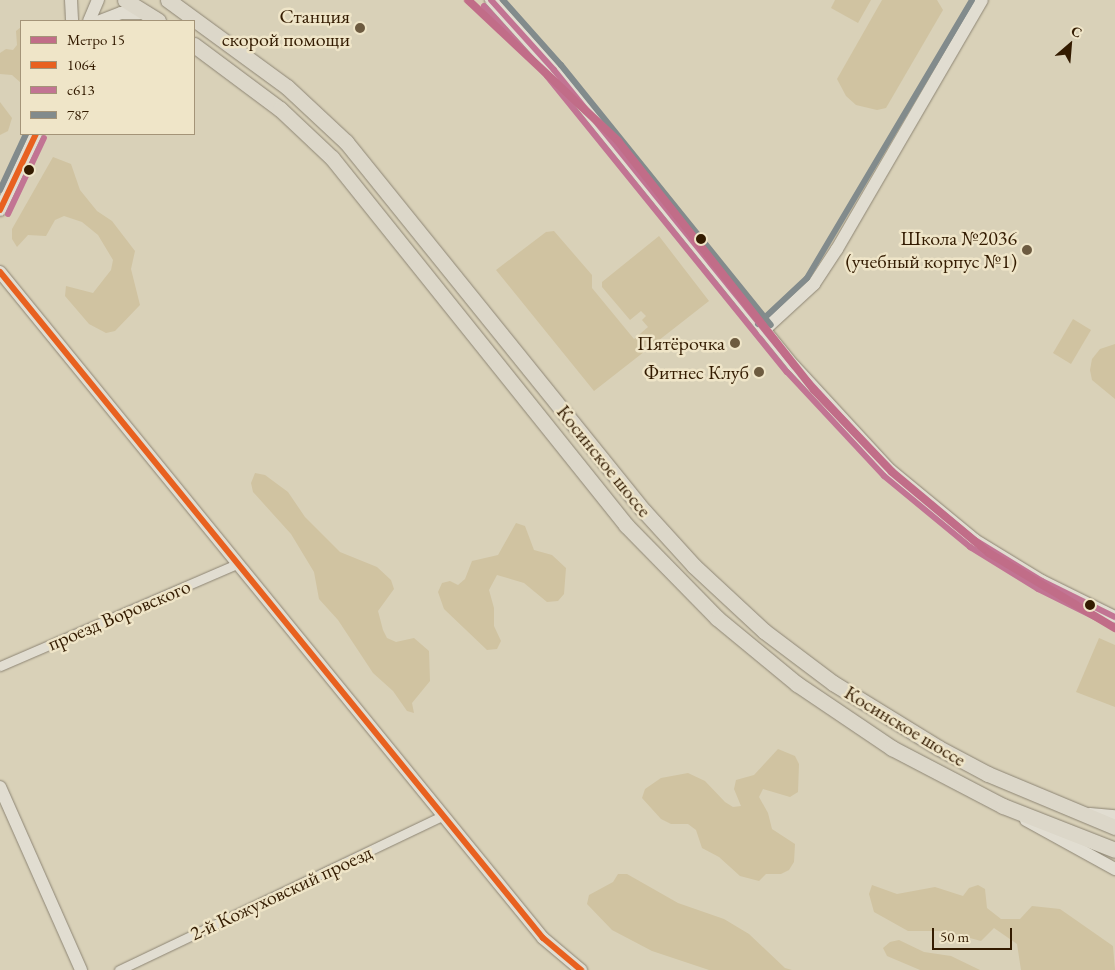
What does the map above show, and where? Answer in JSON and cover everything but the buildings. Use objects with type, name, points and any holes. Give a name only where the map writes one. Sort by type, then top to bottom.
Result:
[{"type":"highway","points":[[125,0],[152,17]]},
{"type":"highway","name":"Косинское шоссе","points":[[173,3],[287,87],[346,142],[644,511],[726,598],[809,666],[897,725],[988,774],[1115,827]]},
{"type":"highway","name":"Косинское шоссе","points":[[195,46],[280,109],[332,158],[626,525],[717,618],[797,684],[860,728],[1003,806],[1115,850]]},
{"type":"street","points":[[71,0],[72,20]]},
{"type":"street","points":[[82,20],[91,0]]},
{"type":"street","points":[[89,20],[98,0]]},
{"type":"street","points":[[491,0],[554,70],[764,330],[861,442],[915,495],[1005,559],[1115,617]]},
{"type":"street","points":[[764,330],[814,284],[837,249],[982,0]]},
{"type":"street","points":[[103,20],[121,13],[152,17]]},
{"type":"street","points":[[1,209],[36,135]]},
{"type":"street","points":[[0,272],[543,938],[581,970]]},
{"type":"street","name":"проезд Воровского","points":[[0,666],[237,564]]},
{"type":"street","points":[[0,787],[81,970]]},
{"type":"street","points":[[1003,806],[1070,847],[1115,869]]},
{"type":"street","points":[[1071,810],[1115,816]]},
{"type":"street","name":"2-й Кожуховский проезд","points":[[119,970],[442,816]]},
{"type":"shaded area","points":[[835,0],[871,0],[858,23],[831,8]]},
{"type":"shaded area","points":[[882,0],[937,0],[943,10],[886,108],[877,110],[856,105],[846,96],[837,79]]},
{"type":"shaded area","points":[[20,28],[20,82],[12,75],[0,74],[0,53],[6,49],[13,50],[17,45],[16,31]]},
{"type":"shaded area","points":[[0,102],[12,118],[8,131],[0,135]]},
{"type":"shaded area","points":[[53,157],[71,164],[80,190],[97,211],[112,221],[135,251],[131,269],[140,305],[115,331],[106,333],[89,324],[65,296],[66,286],[93,293],[111,270],[113,260],[98,235],[82,222],[64,216],[55,220],[46,236],[28,235],[17,247],[12,239],[12,229]]},
{"type":"shaded area","points":[[554,231],[592,275],[592,288],[634,339],[648,327],[642,320],[646,316],[641,311],[630,320],[602,287],[602,282],[659,236],[709,301],[594,391],[496,270],[546,232]]},
{"type":"shaded area","points":[[1073,319],[1091,330],[1071,364],[1053,353]]},
{"type":"shaded area","points":[[1115,344],[1115,399],[1092,380],[1090,370],[1092,359],[1100,349]]},
{"type":"shaded area","points":[[255,473],[265,475],[288,492],[305,517],[340,552],[377,567],[391,580],[394,589],[378,611],[387,638],[396,642],[414,638],[429,651],[430,681],[412,703],[414,713],[407,711],[393,691],[373,673],[338,620],[319,599],[314,572],[291,534],[253,492],[251,483]]},
{"type":"shaded area","points":[[516,523],[525,526],[534,550],[552,555],[566,568],[564,594],[558,601],[547,602],[524,583],[497,575],[489,590],[494,608],[494,626],[501,641],[497,649],[487,650],[444,609],[438,592],[442,583],[450,581],[458,585],[465,579],[472,561],[498,555]]},
{"type":"shaded area","points":[[1099,638],[1115,645],[1115,707],[1076,692]]},
{"type":"shaded area","points":[[778,749],[795,756],[799,764],[798,792],[790,797],[763,789],[759,797],[768,813],[772,829],[795,844],[794,862],[789,870],[781,874],[766,874],[759,881],[740,876],[719,857],[702,848],[696,830],[688,824],[671,824],[661,819],[642,798],[645,789],[661,778],[688,773],[705,781],[725,802],[733,807],[741,806],[734,789],[736,780],[754,775]]},
{"type":"shaded area","points":[[618,874],[627,874],[678,903],[724,919],[749,934],[785,968],[792,970],[709,970],[652,951],[612,930],[587,904],[589,895],[613,882]]},
{"type":"shaded area","points":[[872,885],[897,894],[935,887],[963,896],[969,888],[978,885],[985,889],[987,908],[1001,919],[1020,919],[1032,906],[1060,909],[1113,946],[1115,970],[1021,970],[1017,944],[994,928],[981,941],[944,931],[908,931],[874,912],[869,894]]},
{"type":"shaded area","points":[[899,940],[924,952],[951,956],[980,970],[920,970],[887,956],[883,948],[890,942]]},
{"type":"metro line","name":"15","points":[[468,0],[618,141],[814,390],[892,472],[989,553],[1115,628]]},
{"type":"transit line","points":[[491,0],[554,70],[794,366],[890,470],[975,540],[1042,581],[1115,617]]},
{"type":"transit line","name":"787","points":[[503,0],[561,65],[771,325]]},
{"type":"transit line","name":"787","points":[[758,324],[807,278],[972,0]]},
{"type":"transit line","name":"с613","points":[[484,6],[547,76],[787,372],[884,476],[970,547],[1038,589],[1111,625]]},
{"type":"transit line","name":"787","points":[[0,190],[26,135]]},
{"type":"transit line","name":"1064","points":[[0,210],[36,135]]},
{"type":"transit line","name":"с613","points":[[8,214],[44,138]]},
{"type":"transit line","name":"1064","points":[[0,272],[543,938],[581,970]]},
{"type":"place","name":"Станция скорой помощи","points":[[360,28]]},
{"type":"place","name":"Школа №2036 (учебный корпус №1)","points":[[1027,250]]},
{"type":"place","name":"Пятёрочка","points":[[735,343]]},
{"type":"place","name":"Фитнес Клуб","points":[[759,372]]}]
